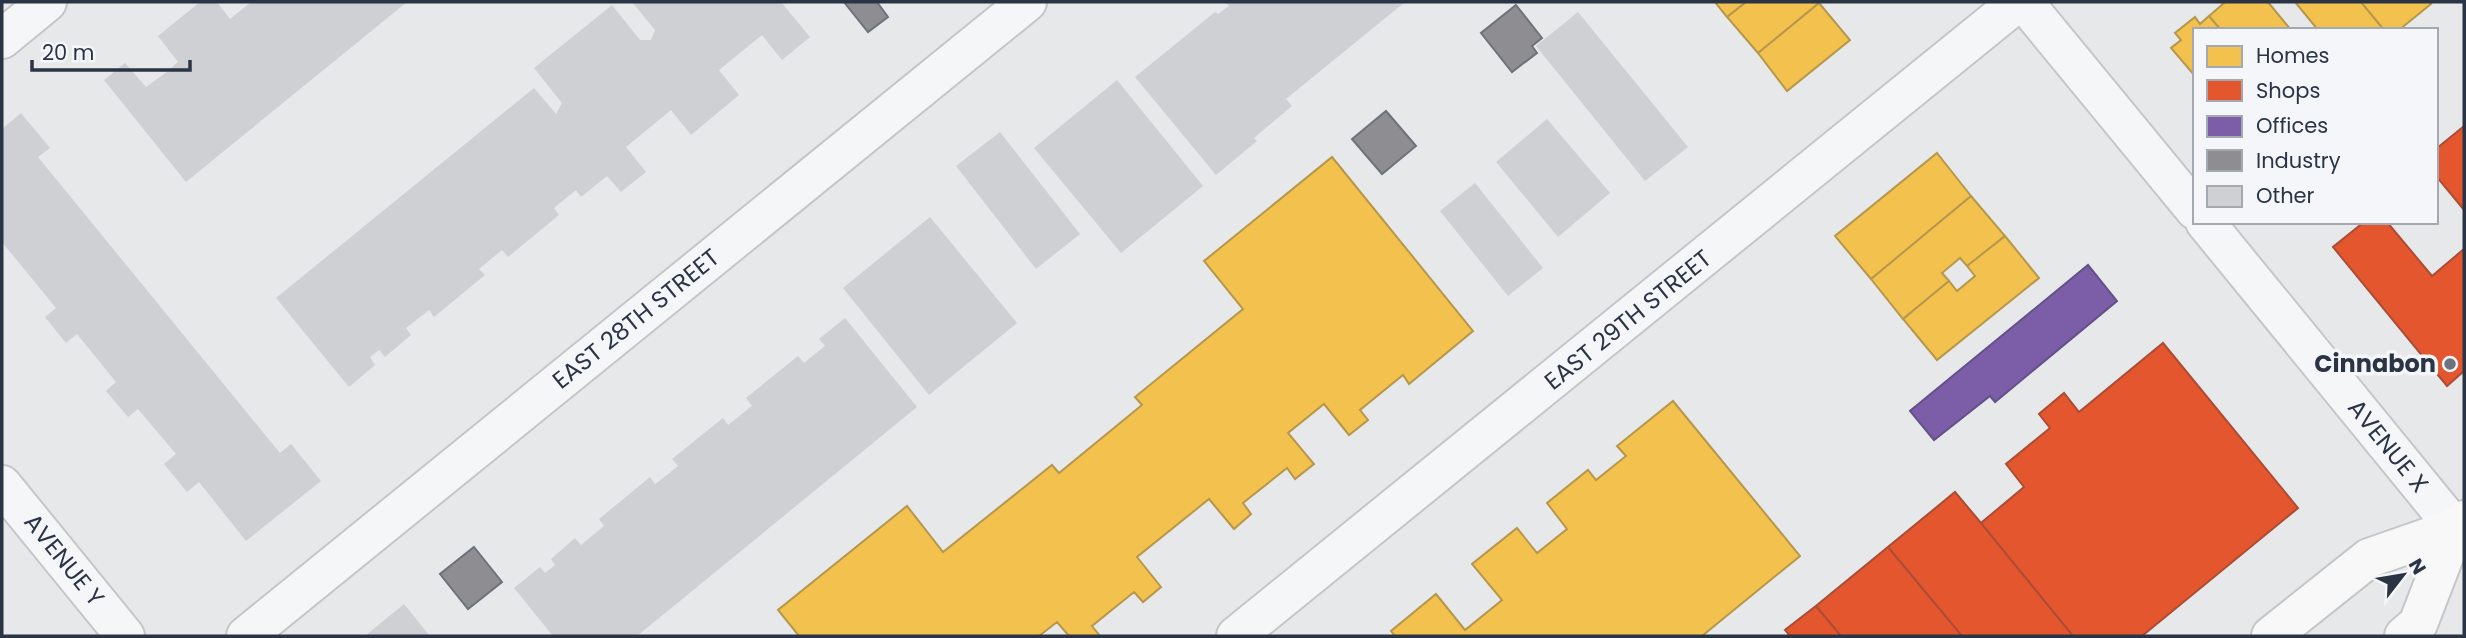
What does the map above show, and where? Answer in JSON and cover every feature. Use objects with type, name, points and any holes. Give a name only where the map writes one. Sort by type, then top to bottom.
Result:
[{"type":"main road","points":[[2272,636],[2369,558],[2461,529]]},
{"type":"main road","points":[[2404,636],[2418,624],[2461,529]]},
{"type":"street","points":[[2,39],[47,2]]},
{"type":"street","name":"EAST 28TH STREET","points":[[246,636],[1027,2]]},
{"type":"street","name":"EAST 29TH STREET","points":[[1236,636],[2018,2]]},
{"type":"street","points":[[2024,2],[2193,207]]},
{"type":"street","name":"AVENUE X","points":[[2207,224],[2461,529]]},
{"type":"street","name":"AVENUE Y","points":[[2,485],[125,636]]},
{"type":"building: Homes","points":[[1715,2],[1746,2],[1727,17]]},
{"type":"building: Homes","points":[[1746,2],[1819,3],[1758,53],[1727,17]]},
{"type":"building: Homes","points":[[2268,2],[2289,28],[2219,28],[2209,16],[2224,3]]},
{"type":"building: Homes","points":[[2295,2],[2361,2],[2382,28],[2316,28]]},
{"type":"building: Homes","points":[[2361,2],[2431,4],[2401,28],[2382,28]]},
{"type":"building: Homes","points":[[1819,3],[1850,40],[1787,91],[1758,53]]},
{"type":"building: Homes","points":[[2209,16],[2219,28],[2193,28],[2193,74],[2171,48],[2181,40],[2175,33],[2195,17],[2200,24]]},
{"type":"building: Homes","points":[[1937,153],[1971,196],[1871,279],[1835,236]]},
{"type":"building: Homes","points":[[1332,157],[1473,331],[1409,384],[1403,375],[1360,410],[1368,420],[1349,435],[1324,404],[1288,433],[1314,464],[1295,479],[1287,468],[1243,503],[1251,514],[1234,529],[1209,499],[1137,557],[1161,587],[1143,602],[1134,592],[1092,626],[1100,636],[1069,636],[1057,622],[1039,636],[799,636],[778,610],[907,506],[943,552],[1052,465],[1059,473],[1142,405],[1135,397],[1243,309],[1204,261]]},
{"type":"building: Homes","points":[[1971,196],[2005,236],[1967,266],[1960,258],[1942,273],[1949,281],[1903,319],[1871,279]]},
{"type":"building: Homes","points":[[2005,236],[2039,278],[1937,360],[1903,319],[1949,281],[1957,291],[1975,276],[1967,266]]},
{"type":"building: Homes","points":[[1673,401],[1800,556],[1702,636],[1395,636],[1391,631],[1436,594],[1465,630],[1502,600],[1472,564],[1517,528],[1537,553],[1567,529],[1547,503],[1588,470],[1596,480],[1626,456],[1617,446]]},
{"type":"building: Shops","points":[[2464,126],[2464,210],[2438,178],[2438,147]]},
{"type":"building: Shops","points":[[2362,224],[2389,224],[2432,276],[2464,249],[2464,371],[2447,386],[2333,247]]},
{"type":"building: Shops","points":[[2163,343],[2298,508],[2142,636],[2073,636],[1981,523],[2024,487],[2006,464],[2050,428],[2039,414],[2064,393],[2079,412]]},
{"type":"building: Shops","points":[[1955,492],[2073,636],[1962,636],[1888,547]]},
{"type":"building: Shops","points":[[1888,547],[1962,636],[1841,636],[1816,606]]},
{"type":"building: Shops","points":[[1816,606],[1841,636],[1790,636],[1785,630]]},
{"type":"building: Offices","points":[[2088,265],[2117,301],[1995,402],[1990,396],[1934,440],[1910,411]]},
{"type":"building: Industry","points":[[844,2],[877,2],[888,17],[868,32]]},
{"type":"building: Industry","points":[[1516,5],[1542,38],[1532,46],[1537,53],[1512,72],[1481,33]]},
{"type":"building: Industry","points":[[1386,111],[1416,146],[1382,174],[1352,139]]},
{"type":"building: Industry","points":[[474,547],[502,582],[468,609],[440,574]]},
{"type":"building: Other","points":[[200,2],[217,2],[230,19],[251,2],[407,2],[186,182],[104,80],[125,63],[146,87],[164,74],[178,62],[158,36]]},
{"type":"building: Other","points":[[632,2],[781,2],[810,37],[782,60],[762,35],[719,70],[739,95],[691,135],[671,110],[626,147],[646,172],[621,192],[607,176],[581,197],[576,190],[554,208],[559,215],[508,257],[502,250],[479,269],[485,275],[434,317],[429,310],[406,328],[411,335],[385,357],[379,350],[370,357],[375,365],[349,387],[276,298],[534,88],[556,114],[562,103],[534,68],[612,5],[640,40],[651,40],[655,30]]},
{"type":"building: Other","points":[[1225,2],[1405,2],[1286,99],[1292,106],[1254,138],[1257,141],[1216,175],[1135,77],[1215,12],[1218,14],[1229,6]]},
{"type":"building: Other","points":[[1578,12],[1688,147],[1645,181],[1536,46]]},
{"type":"building: Other","points":[[1117,80],[1203,186],[1121,253],[1034,148]]},
{"type":"building: Other","points":[[21,113],[50,148],[38,157],[280,453],[291,444],[321,481],[246,541],[199,482],[187,492],[164,464],[176,454],[138,409],[128,417],[106,391],[116,382],[77,334],[66,343],[45,317],[56,308],[2,242],[2,129]]},
{"type":"building: Other","points":[[1547,119],[1610,193],[1558,237],[1496,162]]},
{"type":"building: Other","points":[[1000,132],[1080,234],[1036,269],[956,166]]},
{"type":"building: Other","points":[[1475,183],[1543,268],[1508,296],[1440,211]]},
{"type":"building: Other","points":[[930,217],[1017,323],[929,395],[843,288]]},
{"type":"building: Other","points":[[845,318],[917,407],[637,636],[553,636],[514,588],[540,567],[545,573],[555,565],[551,559],[575,538],[581,545],[604,526],[599,519],[650,477],[655,484],[667,475],[678,466],[672,459],[723,418],[728,425],[752,406],[746,398],[798,356],[804,363],[825,346],[819,339]]},
{"type":"building: Other","points":[[404,604],[430,636],[365,636]]},
{"type":"place","name":"Cinnabon","points":[[2450,364]]}]
